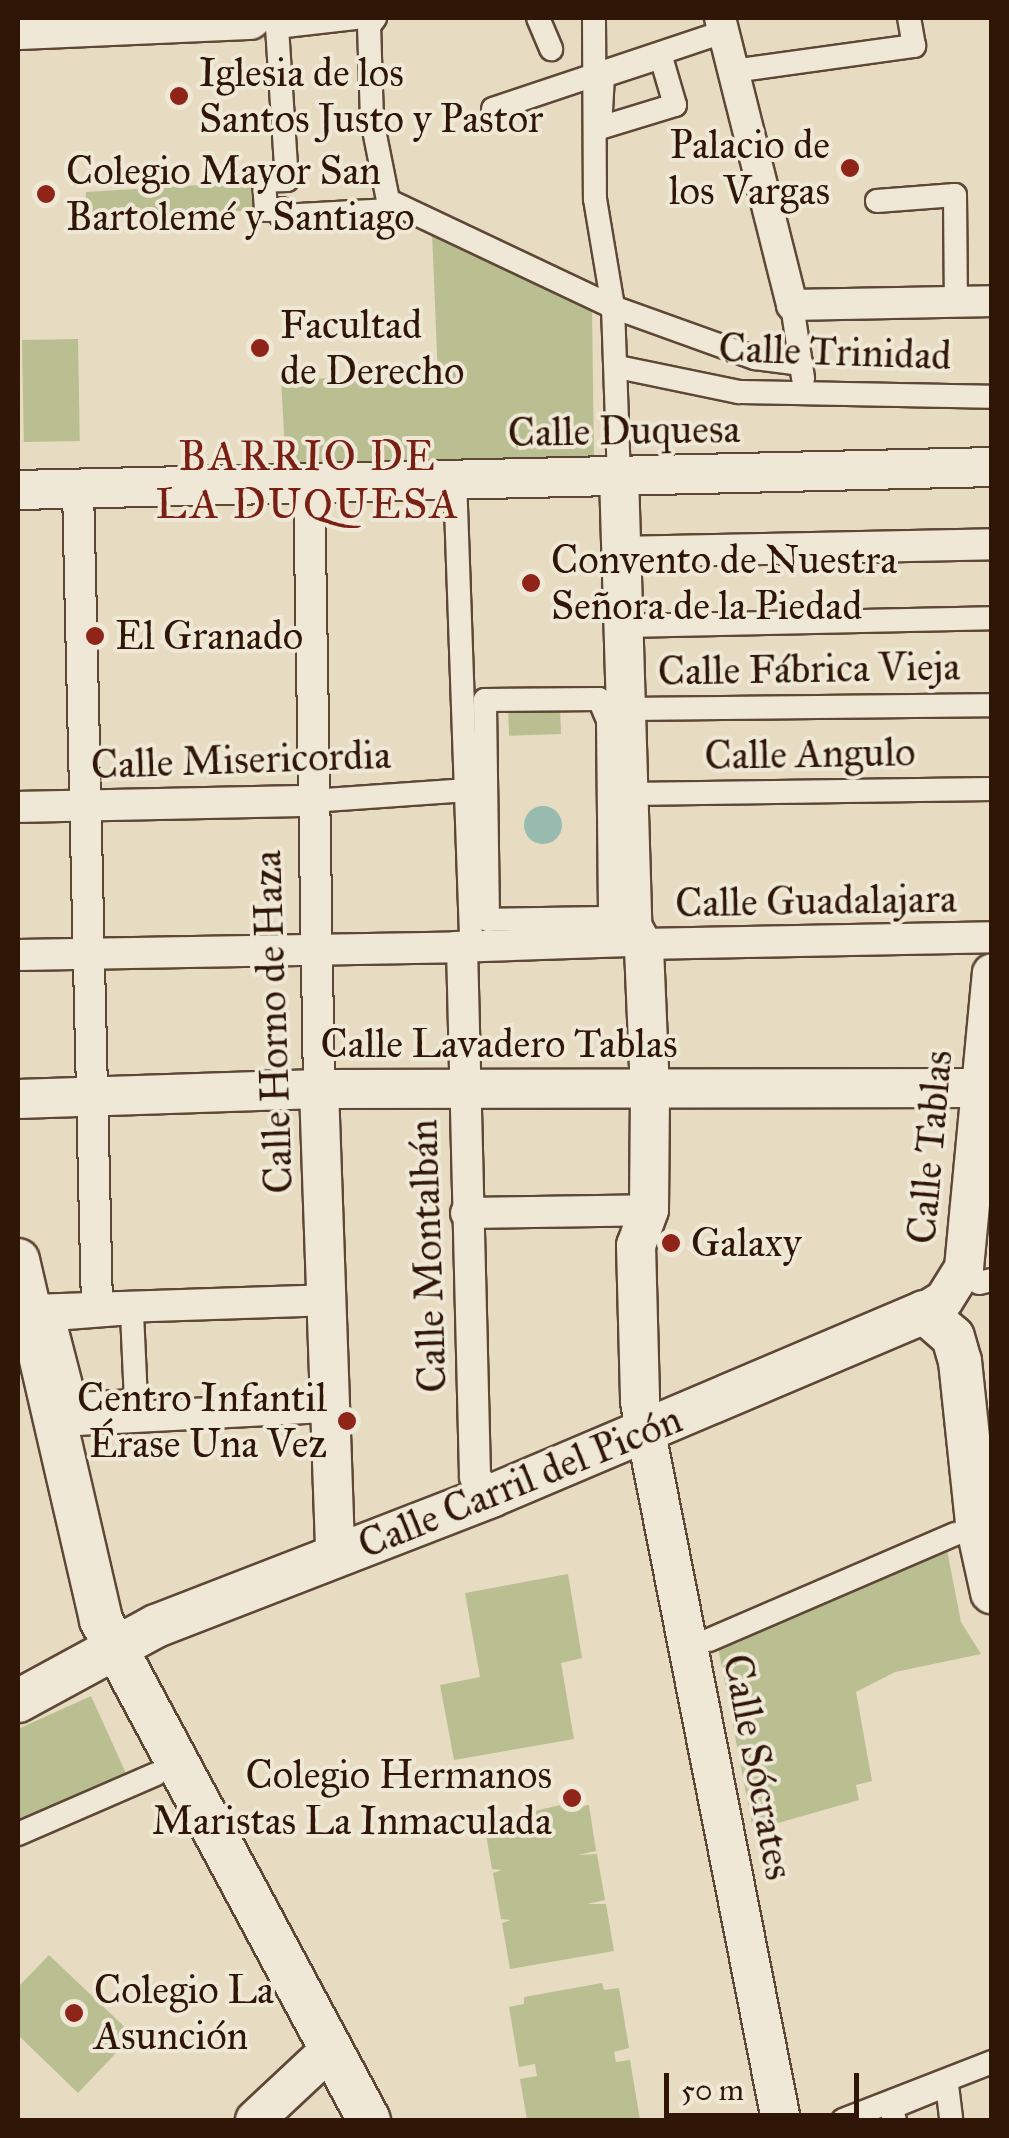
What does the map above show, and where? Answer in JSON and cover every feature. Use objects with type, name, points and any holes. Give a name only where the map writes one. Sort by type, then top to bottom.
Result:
[{"type":"main road","points":[[18,28],[250,18]]},
{"type":"main road","points":[[18,1260],[67,1412],[93,1596],[169,1770],[369,2120]]},
{"type":"main road","points":[[924,1312],[953,1338],[960,1360],[977,1524],[992,1592]]},
{"type":"main road","name":"Calle Carril del Picón","points":[[18,1701],[156,1626],[491,1496],[924,1312]]},
{"type":"street","points":[[355,18],[277,27],[287,180],[264,181],[266,210],[281,209],[281,216],[390,210],[372,120],[369,26],[375,18]]},
{"type":"street","points":[[538,18],[552,49]]},
{"type":"street","points":[[594,18],[595,199],[618,367],[619,476]]},
{"type":"street","points":[[732,71],[914,46],[910,18]]},
{"type":"street","points":[[493,109],[721,25],[792,304],[805,396]]},
{"type":"street","points":[[877,201],[955,195],[956,302]]},
{"type":"street","points":[[389,201],[612,307],[755,358],[802,364]]},
{"type":"street","points":[[792,304],[992,301]]},
{"type":"street","name":"Calle Trinidad","points":[[618,367],[740,392],[992,398]]},
{"type":"street","name":"Calle Duquesa","points":[[18,490],[992,467]]},
{"type":"street","name":"Calle Sócrates","points":[[619,476],[629,794],[649,1088],[649,1210],[636,1245],[646,1430],[781,2120]]},
{"type":"street","points":[[455,478],[458,700],[467,719],[474,937]]},
{"type":"street","name":"Calle Horno de Haza","points":[[309,483],[311,801],[334,1558]]},
{"type":"street","points":[[78,489],[97,1308]]},
{"type":"street","points":[[622,552],[992,544]]},
{"type":"street","points":[[624,626],[992,618]]},
{"type":"street","points":[[599,699],[608,720],[610,918],[474,937],[485,700],[599,699]]},
{"type":"street","name":"Calle Fábrica Vieja","points":[[626,709],[992,704]]},
{"type":"street","name":"Calle Angulo","points":[[629,794],[992,789]]},
{"type":"street","name":"Calle Misericordia","points":[[18,808],[311,801],[468,790]]},
{"type":"street","name":"Calle Guadalajara","points":[[18,955],[317,950],[474,937],[992,937]]},
{"type":"street","name":"Calle Montalbán","points":[[474,937],[464,1089],[474,1477],[491,1496]]},
{"type":"street","name":"Calle Tablas","points":[[924,1312],[944,1300],[964,1268],[992,974]]},
{"type":"street","name":"Calle Lavadero Tablas","points":[[18,1099],[319,1089],[981,1088]]},
{"type":"street","points":[[466,1213],[649,1210]]},
{"type":"street","points":[[31,1310],[326,1300]]},
{"type":"street","points":[[137,1310],[140,1405]]},
{"type":"street","points":[[132,1313],[136,1401],[67,1412],[54,1319],[132,1313]]},
{"type":"street","points":[[67,1412],[329,1407]]},
{"type":"street","points":[[709,1640],[955,1534]]},
{"type":"street","points":[[18,1834],[169,1770]]},
{"type":"street","points":[[254,2120],[331,2049]]},
{"type":"street","points":[[895,2120],[890,2108],[992,2062]]},
{"type":"street","points":[[843,2120],[945,2083]]},
{"type":"street","points":[[945,2083],[948,2120]]},
{"type":"green space","points":[[264,181],[266,210],[85,217],[86,192]]},
{"type":"green space","points":[[432,233],[592,307],[594,463],[286,470],[281,379],[438,377]]},
{"type":"green space","points":[[78,339],[80,441],[24,442],[22,340]]},
{"type":"green space","points":[[560,705],[561,734],[509,736],[508,707]]},
{"type":"green space","points":[[947,1550],[961,1622],[981,1654],[895,1672],[856,1692],[872,1781],[856,1785],[859,1800],[753,1830],[718,1647]]},
{"type":"green space","points":[[568,1574],[582,1658],[561,1663],[574,1739],[454,1760],[440,1685],[480,1677],[465,1593]]},
{"type":"green space","points":[[91,1696],[129,1780],[20,1823],[18,1729]]},
{"type":"green space","points":[[569,1803],[571,1808],[589,1805],[596,1851],[578,1855],[597,1854],[605,1900],[587,1904],[606,1904],[614,1951],[510,1969],[502,1923],[511,1920],[501,1919],[493,1873],[502,1870],[492,1869],[484,1823]]},
{"type":"green space","points":[[49,1955],[133,2035],[78,2093],[18,2035],[18,1987]]},
{"type":"green space","points":[[602,1983],[604,1990],[619,1988],[629,2048],[614,2052],[616,2062],[630,2060],[640,2120],[527,2120],[520,2079],[537,2076],[535,2064],[519,2067],[509,2007],[524,2004],[524,1997]]},
{"type":"water","points":[[543,806],[557,811],[562,825],[557,839],[543,844],[529,839],[524,825],[529,811]]},
{"type":"place","name":"Iglesia de los Santos Justo y Pastor","points":[[179,96]]},
{"type":"place","name":"Palacio de los Vargas","points":[[850,168]]},
{"type":"place","name":"Colegio Mayor San Bartolemé y Santiago","points":[[46,194]]},
{"type":"place","name":"Facultad de Derecho","points":[[260,348]]},
{"type":"place","name":"Convento de Nuestra Señora de la Piedad","points":[[531,583]]},
{"type":"place","name":"El Granado","points":[[95,636]]},
{"type":"place","name":"Galaxy","points":[[671,1243]]},
{"type":"place","name":"Centro Infantil Érase Una Vez","points":[[347,1421]]},
{"type":"place","name":"Colegio Hermanos Maristas La Inmaculada","points":[[572,1798]]},
{"type":"place","name":"Colegio La Asunción","points":[[74,2013]]},
{"type":"district","name":"BARRIO DE LA DUQUESA","points":[[308,480]]}]
